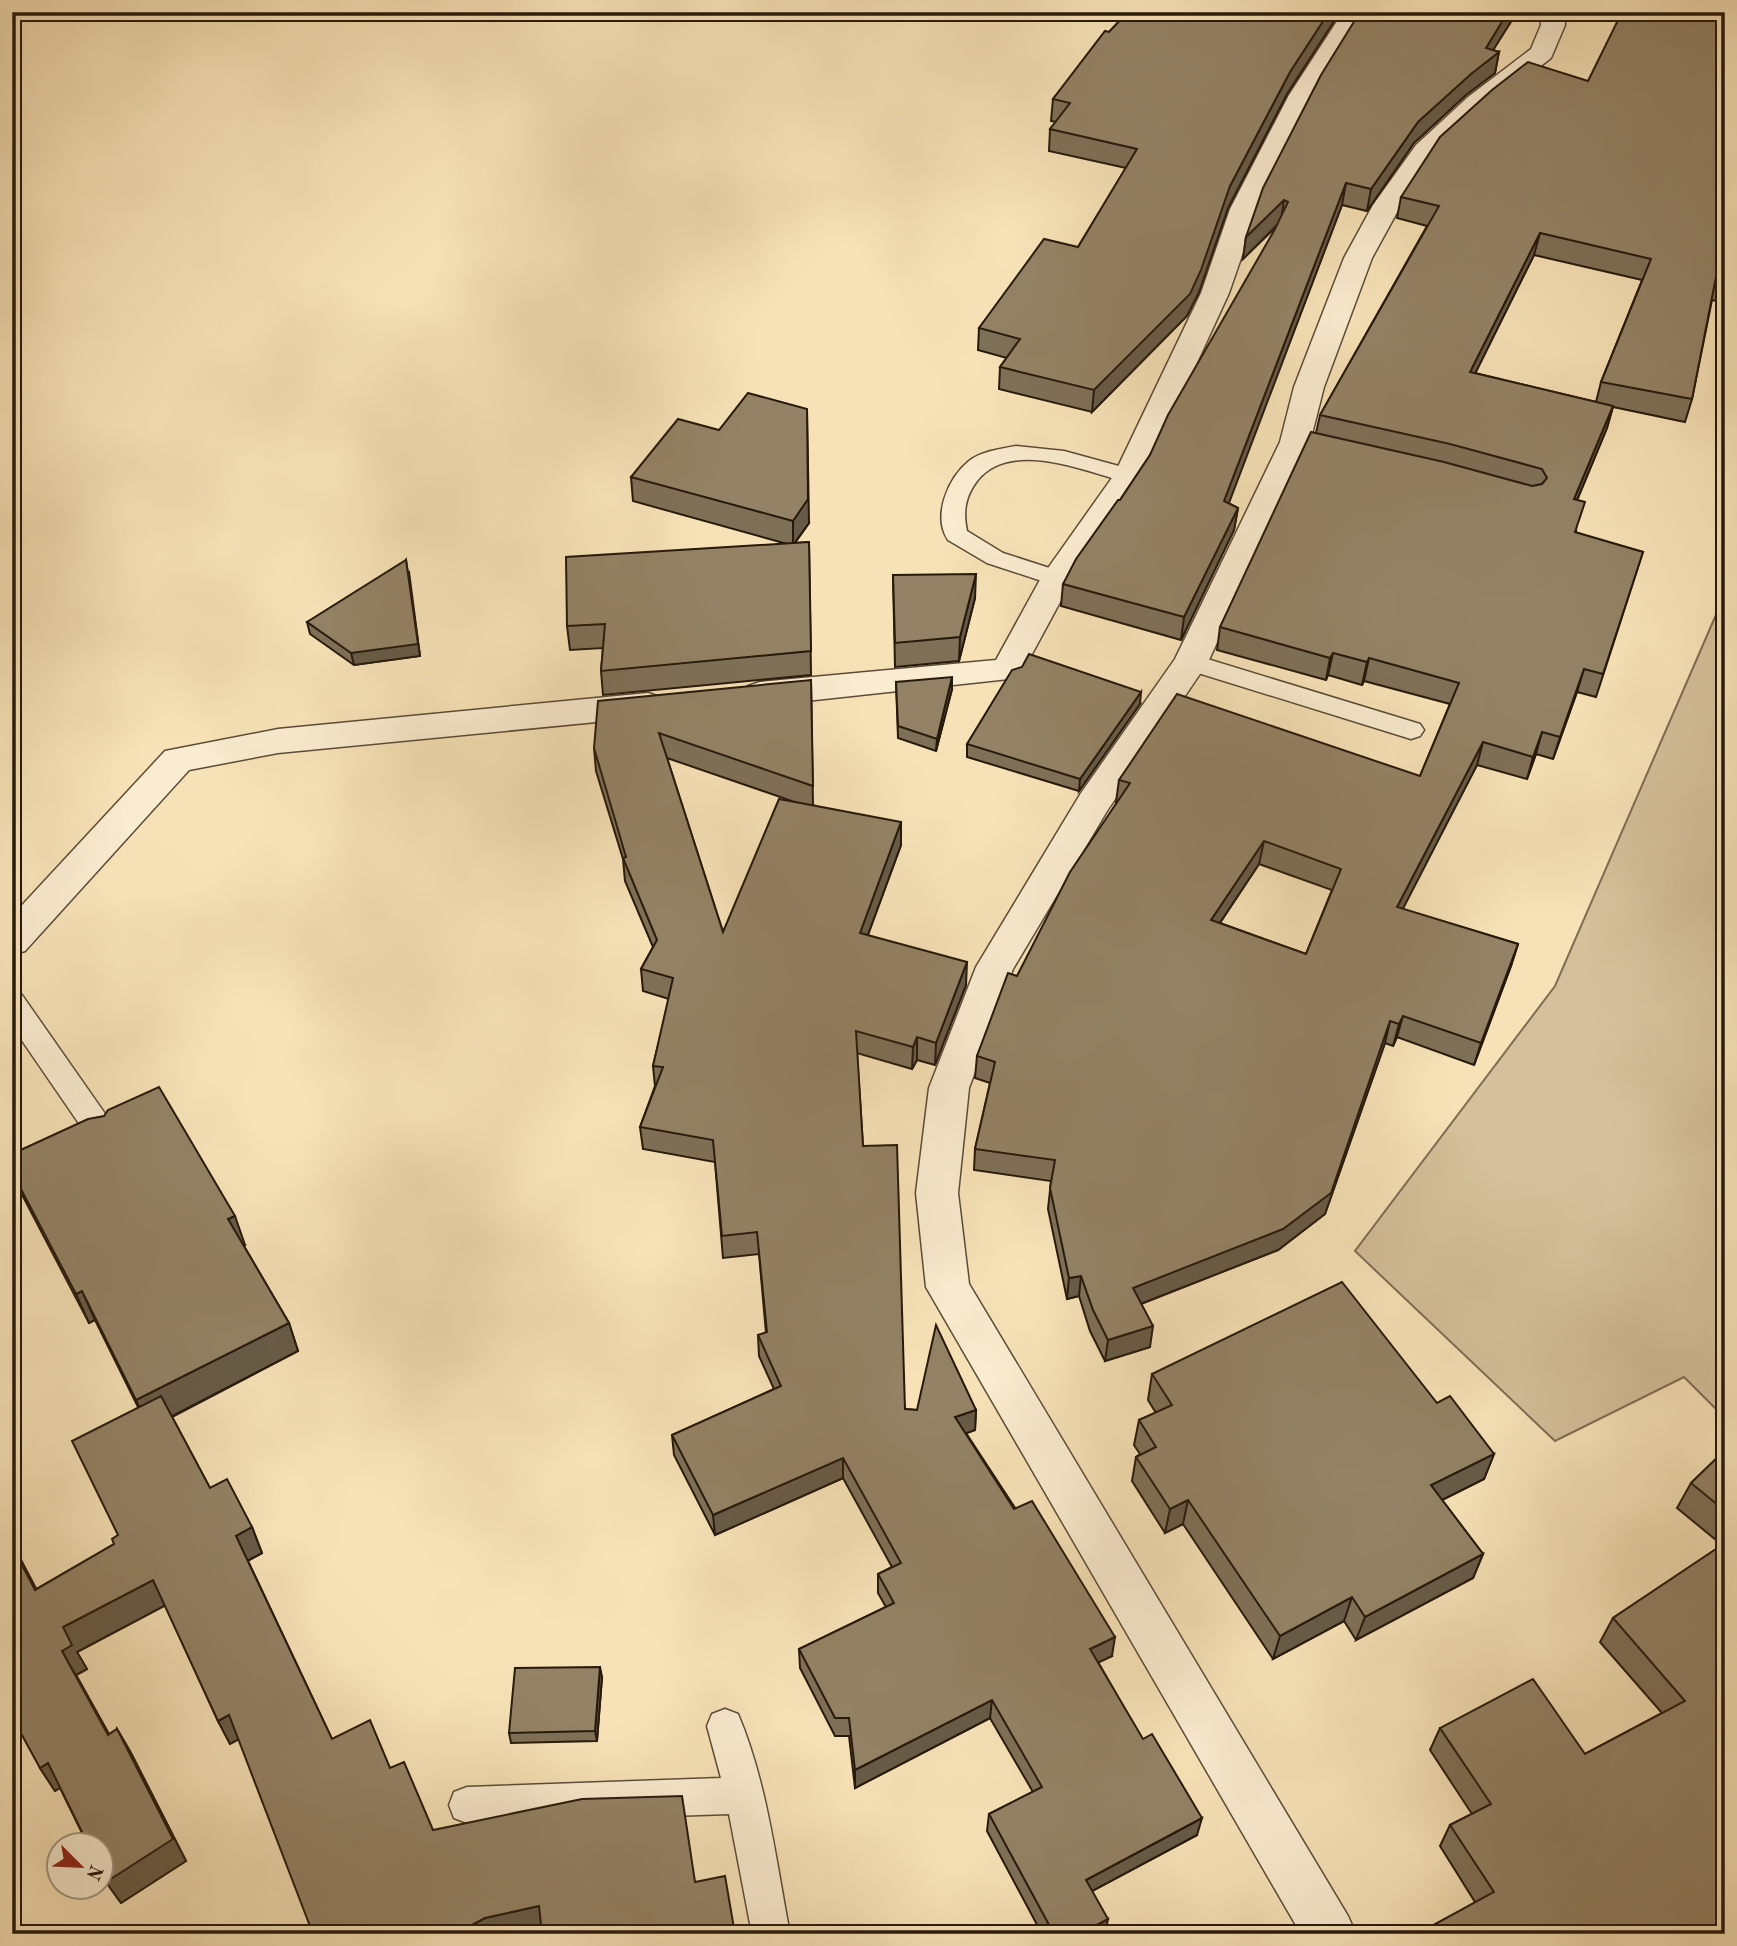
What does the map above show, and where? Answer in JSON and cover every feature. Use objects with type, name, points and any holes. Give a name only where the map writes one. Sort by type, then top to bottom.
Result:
[{"type":"street","points":[[732,697],[1007,670],[1057,578],[1129,475],[1215,293],[1244,209],[1302,95],[1356,12]]},
{"type":"street","points":[[1330,1934],[948,1287],[937,1193],[949,1088],[995,967],[1094,802],[1191,662],[1309,445],[1309,387],[1358,258],[1387,205],[1424,150],[1477,103],[1542,53],[1553,25],[1552,12]]},
{"type":"street","points":[[12,941],[178,760],[278,741],[677,702]]},
{"type":"lane","points":[[1057,578],[995,558],[956,535],[950,509],[966,477],[991,457],[1022,452],[1062,457],[1129,475]]},
{"type":"lane","points":[[1191,662],[1410,730]]},
{"type":"lane","points":[[12,1003],[104,1136]]},
{"type":"lane","points":[[725,1726],[744,1795],[771,1934]]},
{"type":"lane","points":[[467,1805],[744,1795]]},
{"type":"shaded area","points":[[1725,594],[1725,1418],[1684,1377],[1555,1441],[1355,1251],[1555,986]]},
{"type":"building","points":[[1128,12],[1329,12],[1290,72],[1230,186],[1190,294],[1094,390],[1000,367],[1020,339],[979,328],[1044,239],[1078,247],[1137,149],[1050,129],[1070,103],[1053,99],[1105,31],[1109,32]]},
{"type":"building","points":[[1360,12],[1508,12],[1486,48],[1499,52],[1418,122],[1371,189],[1346,183],[1224,501],[1238,508],[1184,617],[1063,584],[1076,559],[1150,455],[1168,415],[1275,229],[1288,202],[1284,200],[1246,237],[1263,188],[1321,75]]},
{"type":"building","points":[[1622,12],[1725,12],[1725,280],[1716,277],[1692,399],[1601,382],[1651,259],[1540,233],[1470,372],[1613,406],[1574,499],[1585,502],[1575,532],[1643,552],[1603,674],[1584,669],[1560,737],[1542,732],[1533,757],[1483,742],[1397,907],[1518,944],[1481,1043],[1403,1016],[1399,1024],[1390,1021],[1331,1193],[1283,1229],[1133,1288],[1153,1326],[1108,1340],[1093,1310],[1081,1276],[1069,1278],[1050,1188],[1055,1160],[975,1149],[995,1062],[977,1056],[1008,973],[1017,976],[1070,872],[1130,783],[1119,780],[1177,694],[1420,776],[1459,683],[1369,658],[1367,662],[1333,653],[1330,658],[1220,627],[1311,432],[1444,462],[1532,486],[1542,484],[1547,478],[1542,469],[1450,444],[1320,415],[1439,206],[1401,197],[1440,137],[1528,62],[1588,81]],"holes":[[[1264,841],[1341,869],[1306,954],[1211,920]]]},
{"type":"building","points":[[748,393],[807,409],[808,499],[793,521],[631,477],[678,419],[719,430]]},
{"type":"building","points":[[809,542],[811,651],[601,671],[605,624],[567,626],[566,557]]},
{"type":"building","points":[[406,560],[418,644],[351,653],[307,622]]},
{"type":"building","points":[[976,574],[960,637],[895,643],[893,575]]},
{"type":"building","points":[[1029,654],[1141,692],[1080,779],[967,744],[1012,670],[1022,667]]},
{"type":"building","points":[[952,677],[937,739],[898,726],[896,682]]},
{"type":"building","points":[[811,680],[813,786],[659,733],[723,932],[779,799],[901,822],[860,933],[967,962],[936,1043],[917,1037],[913,1047],[856,1031],[863,1146],[897,1145],[905,1409],[917,1410],[936,1325],[976,1410],[955,1417],[1014,1509],[1032,1501],[1115,1637],[1090,1649],[1143,1739],[1152,1734],[1202,1818],[1086,1880],[1108,1919],[1080,1934],[1054,1934],[989,1814],[1042,1787],[992,1700],[855,1770],[849,1718],[835,1718],[799,1649],[894,1603],[878,1574],[901,1563],[843,1458],[713,1515],[672,1435],[781,1386],[758,1335],[767,1332],[757,1232],[722,1236],[713,1140],[640,1127],[663,1067],[653,1066],[673,978],[641,969],[657,940],[623,858],[626,857],[594,748],[598,701]]},
{"type":"building","points":[[159,1087],[235,1216],[228,1219],[289,1323],[136,1400],[82,1291],[76,1294],[12,1172],[12,1154],[88,1119],[104,1116],[108,1110]]},
{"type":"building","points":[[1342,1282],[1437,1403],[1450,1396],[1494,1454],[1431,1485],[1483,1554],[1365,1617],[1352,1597],[1280,1636],[1188,1500],[1170,1509],[1136,1457],[1156,1447],[1139,1420],[1172,1405],[1152,1374]]},
{"type":"building","points":[[161,1396],[210,1488],[227,1479],[252,1527],[236,1536],[332,1739],[370,1720],[390,1768],[404,1762],[433,1830],[582,1799],[682,1796],[695,1882],[725,1876],[735,1934],[542,1934],[539,1906],[485,1918],[455,1934],[364,1934],[362,1928],[351,1934],[313,1934],[229,1715],[218,1721],[153,1580],[63,1627],[72,1645],[62,1651],[108,1735],[117,1729],[173,1839],[116,1876],[116,1830],[81,1830],[48,1763],[40,1768],[12,1717],[12,1688],[19,1684],[12,1670],[12,1546],[35,1590],[114,1544],[112,1539],[118,1535],[72,1441]]},
{"type":"building","points":[[1725,1450],[1725,1511],[1691,1483]]},
{"type":"building","points":[[1725,1543],[1725,1934],[1417,1934],[1494,1892],[1450,1825],[1491,1804],[1440,1728],[1533,1679],[1585,1754],[1685,1701],[1613,1618]]},
{"type":"building","points":[[600,1667],[595,1731],[509,1733],[515,1668]]}]
